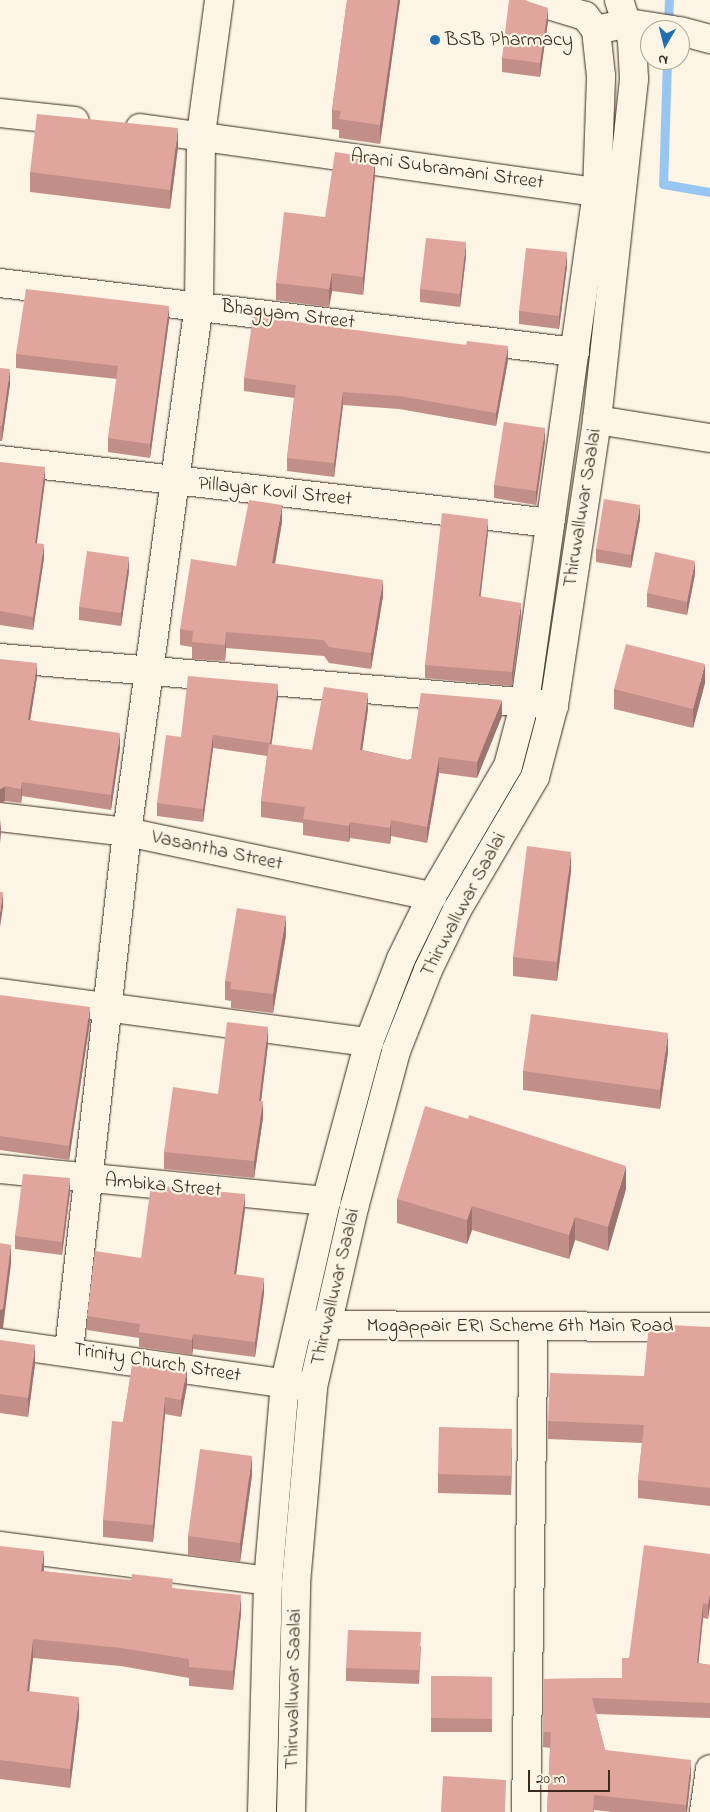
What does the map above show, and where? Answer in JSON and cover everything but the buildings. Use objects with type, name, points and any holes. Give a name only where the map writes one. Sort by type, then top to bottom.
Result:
[{"type":"street","points":[[69,1350],[88,1179],[111,1005],[127,832],[199,304],[201,134],[219,0]]},
{"type":"street","points":[[532,0],[585,16],[596,30],[624,12],[647,20]]},
{"type":"street","name":"Thiruvalluvar Saalai","points":[[291,1812],[296,1582],[313,1387],[396,1051],[457,910],[535,777],[554,705],[596,420],[634,78],[624,12]]},
{"type":"street","name":"Thiruvalluvar Saalai","points":[[262,1812],[268,1581],[285,1382],[326,1201],[369,1042],[432,896],[508,766],[525,702],[597,192],[601,76],[596,30]]},
{"type":"street","name":"Arani Subramani Street","points":[[0,113],[201,134],[597,192]]},
{"type":"street","name":"Bhagyam Street","points":[[0,283],[199,304],[575,352]]},
{"type":"street","points":[[596,420],[710,438]]},
{"type":"street","name":"Pillayar Kovil Street","points":[[0,460],[550,523]]},
{"type":"street","points":[[0,658],[554,705]]},
{"type":"street","name":"Vasantha Street","points":[[0,816],[127,832],[432,896]]},
{"type":"street","points":[[0,993],[111,1005],[369,1042]]},
{"type":"street","name":"Ambika Street","points":[[0,1169],[326,1201]]},
{"type":"street","name":"Mogappair ERI Scheme 6th Main Road","points":[[299,1324],[710,1327]]},
{"type":"street","points":[[526,1812],[534,1327]]},
{"type":"street","name":"Trinity Church Street","points":[[0,1343],[69,1350],[313,1387]]},
{"type":"street","points":[[0,1546],[268,1581]]},
{"type":"street","points":[[706,1809],[710,1769]]},
{"type":"waterway","points":[[668,20],[669,0]]},
{"type":"waterway","points":[[667,70],[663,184],[710,192]]},
{"type":"place","name":"BSB Pharmacy","points":[[435,40]]}]
